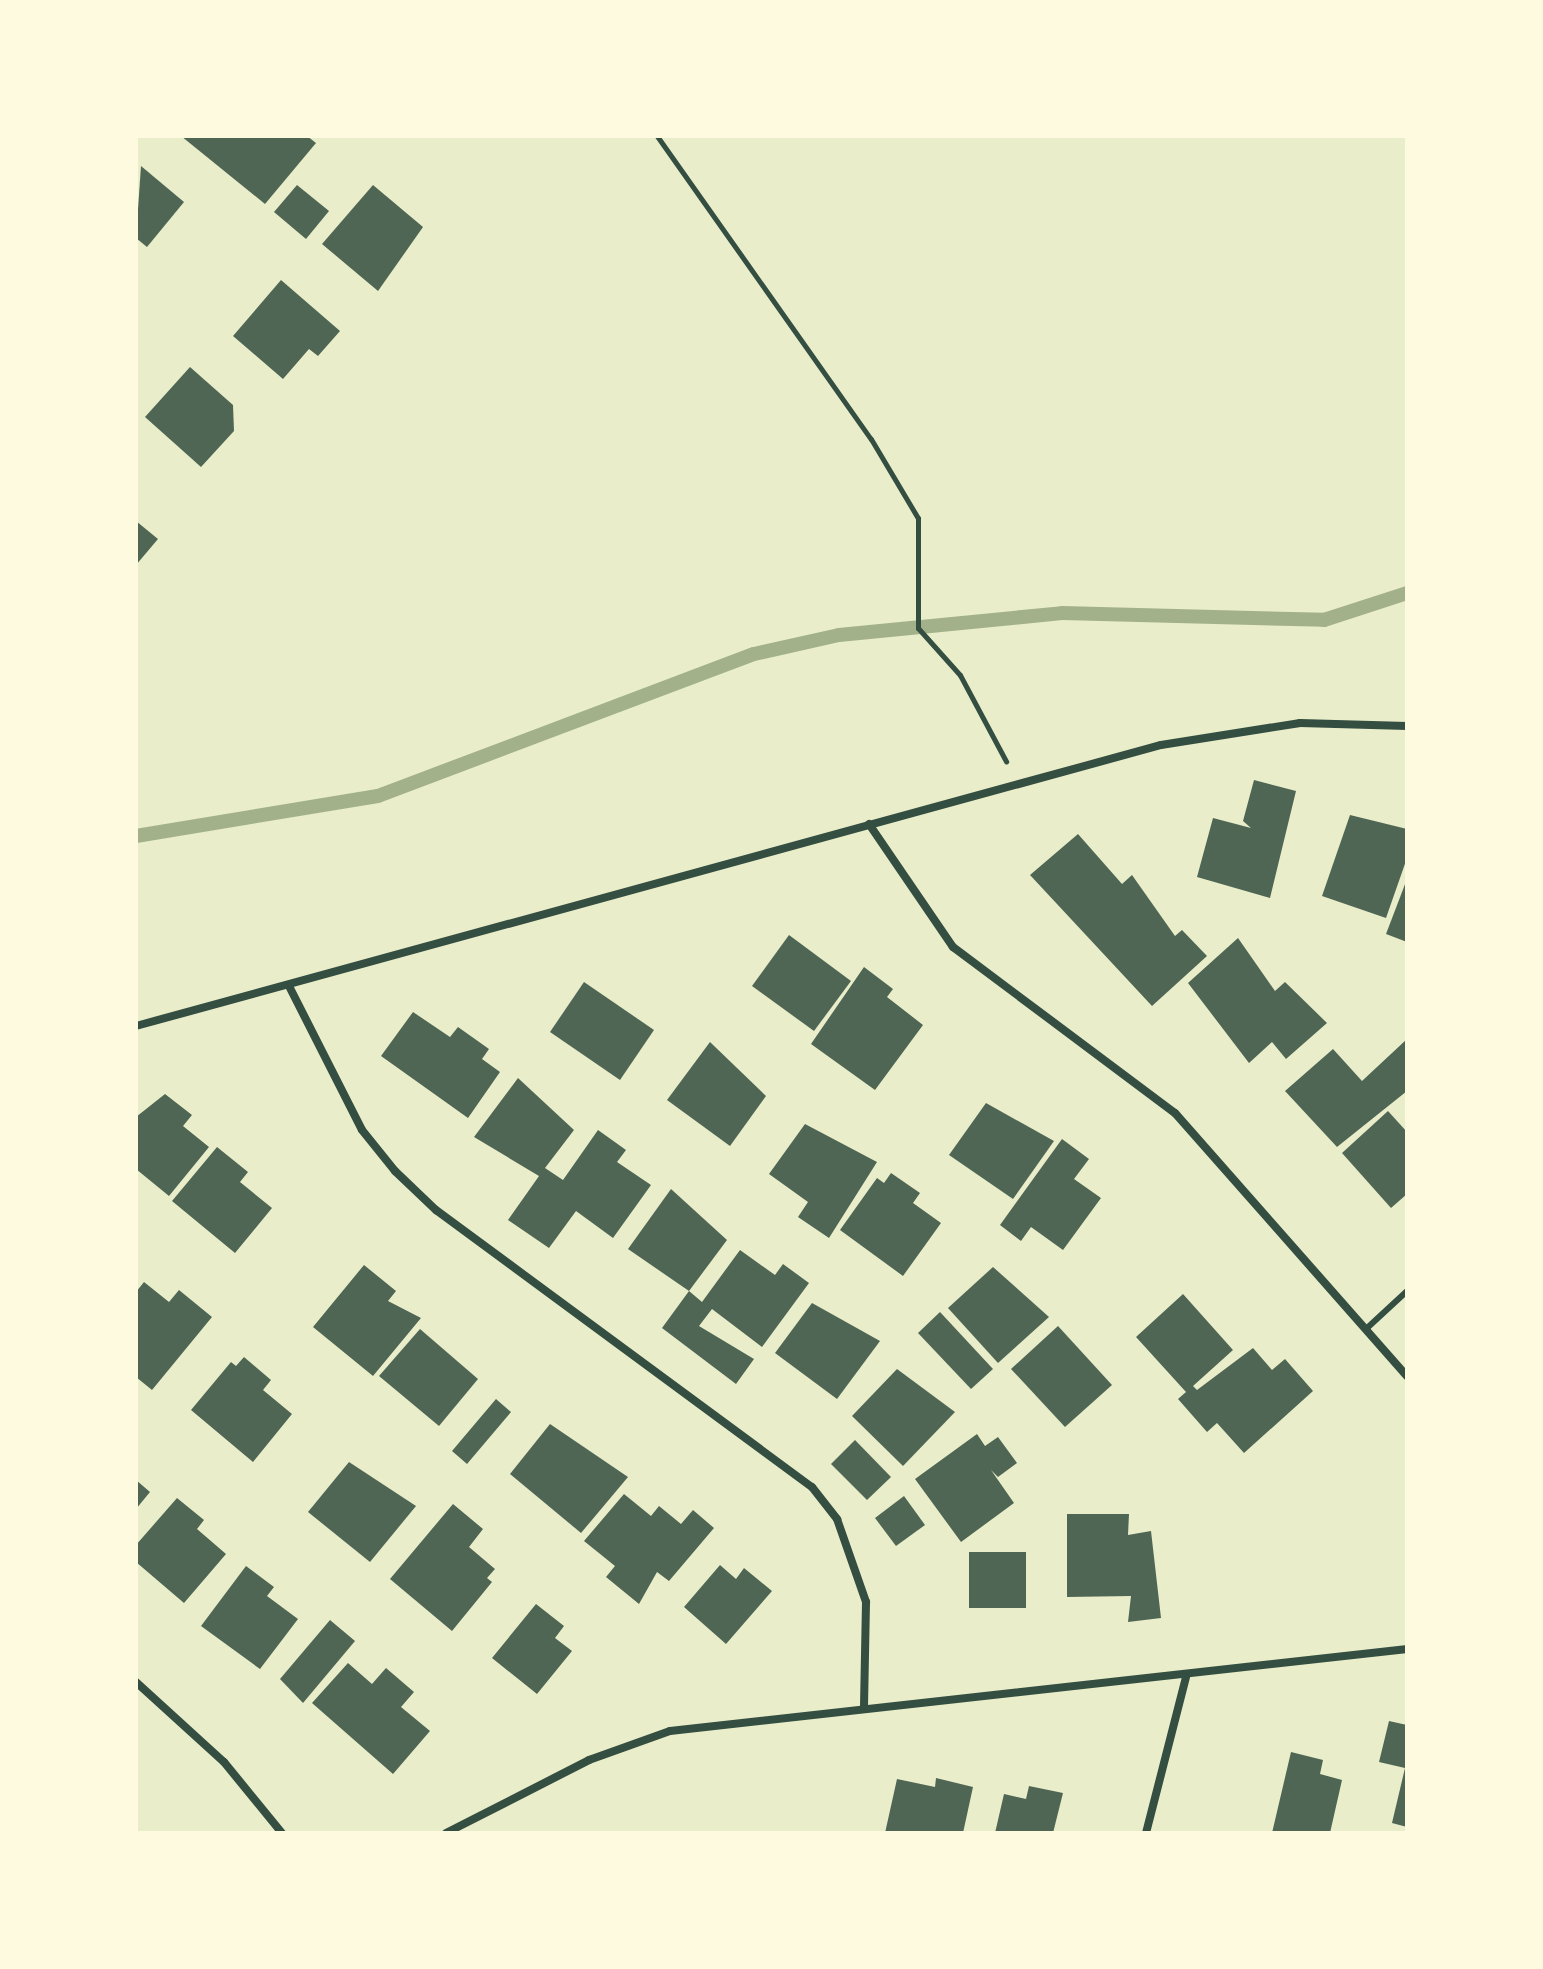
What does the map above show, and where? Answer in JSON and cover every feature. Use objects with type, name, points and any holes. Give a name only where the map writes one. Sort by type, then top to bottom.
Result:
[{"type":"street","points":[[136,1026],[1161,745],[1300,723],[1407,726]]},
{"type":"street","points":[[869,824],[953,947],[1175,1113],[1407,1376]]},
{"type":"street","points":[[289,986],[362,1130],[395,1171],[436,1210],[812,1487],[837,1519],[866,1602],[864,1707]]},
{"type":"street","points":[[446,1833],[589,1760],[670,1731],[864,1707],[1186,1677],[1407,1649]]},
{"type":"street","points":[[1146,1833],[1186,1677]]},
{"type":"street","points":[[136,1682],[224,1762],[282,1833]]},
{"type":"lane","points":[[1366,1329],[1407,1291]]},
{"type":"path","points":[[657,136],[871,439],[918,518],[918,628],[960,675],[1016,784]]},
{"type":"building","points":[[181,136],[307,136],[316,143],[265,204]]},
{"type":"building","points":[[141,166],[184,202],[147,247],[136,238]]},
{"type":"building","points":[[297,185],[329,211],[306,239],[274,212]]},
{"type":"building","points":[[373,185],[423,227],[378,291],[322,244]]},
{"type":"building","points":[[281,280],[340,331],[318,356],[309,349],[283,379],[233,336]]},
{"type":"building","points":[[190,367],[233,405],[234,431],[201,467],[145,417]]},
{"type":"building","points":[[136,521],[158,539],[136,565]]},
{"type":"building","points":[[1254,780],[1296,791],[1270,898],[1197,877],[1213,818],[1251,828],[1243,821]]},
{"type":"building","points":[[1350,815],[1407,829],[1407,858],[1386,918],[1322,896]]},
{"type":"building","points":[[1078,834],[1122,884],[1132,875],[1175,936],[1182,930],[1207,956],[1152,1006],[1030,875]]},
{"type":"building","points":[[1407,879],[1407,942],[1386,934]]},
{"type":"building","points":[[789,935],[851,981],[814,1031],[752,986]]},
{"type":"building","points":[[1238,938],[1275,991],[1285,982],[1327,1023],[1286,1059],[1272,1042],[1249,1063],[1188,983]]},
{"type":"building","points":[[864,967],[893,989],[887,997],[923,1025],[875,1090],[811,1044]]},
{"type":"building","points":[[584,982],[654,1030],[620,1080],[550,1032]]},
{"type":"building","points":[[413,1012],[450,1037],[458,1027],[489,1049],[482,1059],[500,1072],[468,1118],[381,1056]]},
{"type":"building","points":[[1407,1039],[1407,1091],[1337,1147],[1285,1091],[1333,1049],[1362,1081]]},
{"type":"building","points":[[710,1042],[766,1096],[730,1146],[667,1100]]},
{"type":"building","points":[[518,1078],[574,1130],[545,1168],[563,1180],[598,1130],[626,1150],[617,1162],[651,1185],[613,1238],[576,1211],[549,1248],[508,1220],[539,1176],[474,1137]]},
{"type":"building","points":[[165,1094],[192,1115],[183,1126],[209,1147],[169,1196],[136,1169],[136,1117]]},
{"type":"building","points":[[986,1103],[1054,1141],[1013,1199],[949,1155]]},
{"type":"building","points":[[1388,1111],[1407,1132],[1407,1194],[1391,1208],[1342,1153]]},
{"type":"building","points":[[805,1124],[877,1162],[829,1238],[798,1217],[808,1202],[769,1174]]},
{"type":"building","points":[[1062,1139],[1089,1159],[1074,1179],[1101,1198],[1063,1250],[1031,1227],[1021,1241],[1000,1225]]},
{"type":"building","points":[[217,1147],[248,1172],[240,1182],[272,1208],[235,1253],[172,1201]]},
{"type":"building","points":[[891,1173],[920,1193],[913,1203],[941,1223],[903,1276],[840,1230],[877,1178],[884,1183]]},
{"type":"building","points":[[671,1189],[727,1240],[689,1291],[628,1249]]},
{"type":"building","points":[[740,1250],[775,1275],[783,1264],[809,1283],[762,1347],[712,1309],[699,1326],[754,1359],[736,1384],[662,1328],[689,1291],[702,1302]]},
{"type":"building","points":[[364,1265],[396,1291],[388,1301],[421,1318],[373,1376],[313,1327]]},
{"type":"building","points":[[993,1267],[1049,1317],[998,1363],[948,1308]]},
{"type":"building","points":[[144,1282],[169,1302],[179,1290],[212,1317],[152,1390],[136,1377],[136,1292]]},
{"type":"building","points":[[1183,1294],[1233,1350],[1193,1386],[1197,1390],[1253,1348],[1272,1370],[1285,1359],[1313,1391],[1244,1453],[1217,1423],[1207,1432],[1178,1399],[1186,1392],[1136,1337]]},
{"type":"building","points":[[812,1303],[880,1341],[837,1399],[775,1353]]},
{"type":"building","points":[[940,1312],[993,1369],[971,1389],[918,1333]]},
{"type":"building","points":[[1058,1326],[1112,1385],[1065,1427],[1011,1369]]},
{"type":"building","points":[[420,1329],[478,1379],[439,1426],[379,1376]]},
{"type":"building","points":[[244,1357],[271,1380],[263,1390],[292,1414],[253,1462],[191,1410],[231,1362],[236,1366]]},
{"type":"building","points":[[897,1369],[955,1412],[903,1466],[852,1416]]},
{"type":"building","points":[[496,1399],[511,1412],[467,1464],[452,1451]]},
{"type":"building","points":[[550,1424],[628,1477],[581,1533],[510,1474]]},
{"type":"building","points":[[977,1434],[985,1446],[998,1437],[1017,1463],[998,1477],[991,1470],[1014,1503],[961,1542],[915,1479]]},
{"type":"building","points":[[855,1440],[891,1477],[867,1500],[831,1464]]},
{"type":"building","points":[[349,1462],[416,1506],[370,1562],[308,1512]]},
{"type":"building","points":[[136,1480],[150,1492],[136,1509]]},
{"type":"building","points":[[624,1494],[651,1516],[659,1506],[681,1524],[693,1510],[714,1528],[669,1581],[657,1572],[639,1604],[606,1577],[615,1566],[584,1541]]},
{"type":"building","points":[[904,1496],[925,1525],[896,1546],[875,1518]]},
{"type":"building","points":[[177,1498],[204,1520],[197,1529],[226,1554],[184,1603],[136,1562],[136,1545]]},
{"type":"building","points":[[453,1504],[483,1529],[469,1547],[495,1569],[487,1578],[492,1582],[452,1631],[390,1579]]},
{"type":"building","points":[[1067,1514],[1129,1514],[1128,1535],[1151,1531],[1161,1618],[1128,1622],[1131,1596],[1067,1597]]},
{"type":"building","points":[[969,1552],[1026,1552],[1026,1608],[969,1608]]},
{"type":"building","points":[[720,1565],[736,1579],[744,1568],[772,1591],[726,1644],[684,1607]]},
{"type":"building","points":[[246,1566],[274,1587],[267,1596],[298,1619],[260,1669],[201,1626]]},
{"type":"building","points":[[536,1604],[564,1626],[555,1638],[572,1651],[537,1694],[492,1658]]},
{"type":"building","points":[[330,1620],[355,1641],[303,1703],[280,1679]]},
{"type":"building","points":[[348,1663],[372,1684],[386,1668],[414,1692],[401,1707],[430,1731],[393,1774],[312,1703]]},
{"type":"building","points":[[1389,1721],[1407,1725],[1407,1827],[1392,1823],[1405,1768],[1379,1762]]},
{"type":"building","points":[[1291,1752],[1323,1760],[1320,1774],[1342,1780],[1330,1833],[1272,1833]]},
{"type":"building","points":[[936,1778],[973,1787],[963,1833],[885,1833],[897,1779],[935,1787]]},
{"type":"building","points":[[1029,1786],[1063,1793],[1053,1833],[995,1833],[1004,1794],[1026,1799]]},
{"type":"waterway","points":[[136,836],[378,796],[754,654],[839,635],[1062,613],[1324,620],[1407,593]]}]
